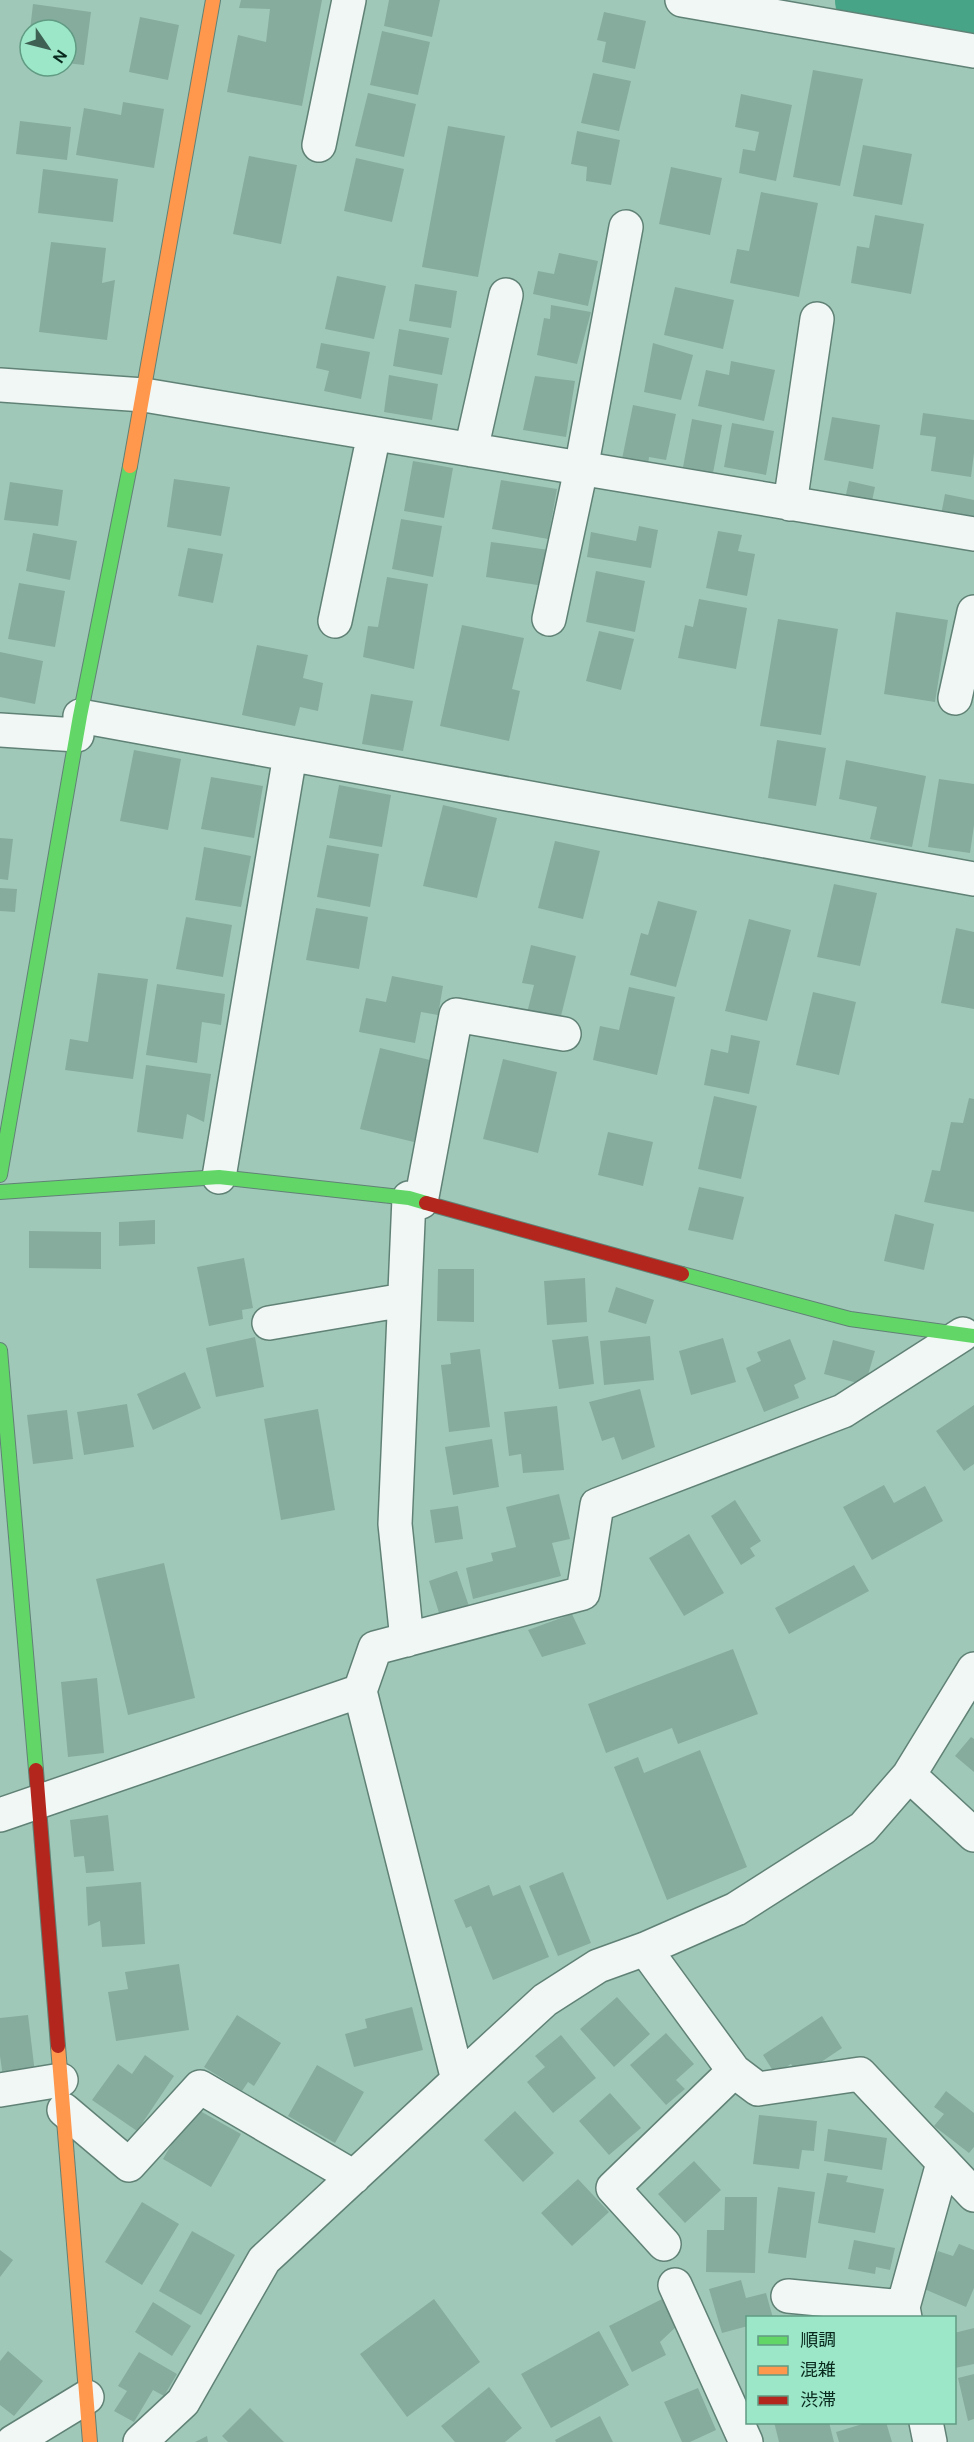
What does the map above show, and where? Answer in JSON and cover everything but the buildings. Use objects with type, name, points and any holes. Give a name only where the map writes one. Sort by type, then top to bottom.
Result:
[{"type":"street","points":[[0,1175],[79,726],[144,395],[213,0]]},
{"type":"street","points":[[319,145],[349,0]]},
{"type":"street","points":[[682,0],[974,51]]},
{"type":"street","points":[[549,619],[581,469],[626,227]]},
{"type":"street","points":[[471,450],[506,295]]},
{"type":"street","points":[[790,504],[817,319]]},
{"type":"street","points":[[0,385],[144,395],[974,534]]},
{"type":"street","points":[[335,621],[374,434]]},
{"type":"street","points":[[955,698],[974,612]]},
{"type":"street","points":[[0,730],[79,726],[290,755],[974,879]]},
{"type":"street","points":[[219,1177],[290,755]]},
{"type":"street","points":[[407,1640],[394,1524],[404,1300],[415,1200],[456,1015],[564,1034]]},
{"type":"street","points":[[0,1192],[219,1177],[415,1200],[567,1244],[850,1319],[969,1335]]},
{"type":"street","points":[[268,1323],[404,1300]]},
{"type":"street","points":[[458,2080],[360,1691],[375,1648],[583,1593],[597,1505],[843,1411],[969,1335]]},
{"type":"street","points":[[0,1350],[90,2442]]},
{"type":"street","points":[[140,2442],[183,2402],[264,2260],[458,2080],[545,2000],[598,1966],[645,1949],[736,1909],[863,1828],[909,1775],[974,1669]]},
{"type":"street","points":[[0,1815],[360,1691]]},
{"type":"street","points":[[909,1775],[974,1835]]},
{"type":"street","points":[[645,1949],[734,2071],[758,2089],[860,2074],[974,2194]]},
{"type":"street","points":[[664,2244],[613,2188],[734,2071]]},
{"type":"street","points":[[0,2090],[63,2095],[129,2165],[200,2087],[354,2177]]},
{"type":"street","points":[[788,2296],[904,2312],[943,2163]]},
{"type":"street","points":[[675,2285],[746,2442]]},
{"type":"street","points":[[13,2442],[87,2397]]},
{"type":"street","points":[[926,2424],[930,2442]]},
{"type":"waterway","points":[[869,0],[974,19]]},
{"type":"traffic: fast","points":[[0,1175],[80,716],[130,466]]},
{"type":"traffic: fast","points":[[0,1192],[219,1177],[409,1198],[426,1203]]},
{"type":"traffic: fast","points":[[682,1274],[850,1319],[974,1336]]},
{"type":"traffic: fast","points":[[0,1350],[36,1770]]},
{"type":"traffic: slow","points":[[130,466],[213,0]]},
{"type":"traffic: slow","points":[[58,2046],[90,2442]]},
{"type":"traffic: jam","points":[[426,1203],[682,1274]]},
{"type":"traffic: jam","points":[[36,1770],[58,2046]]}]
